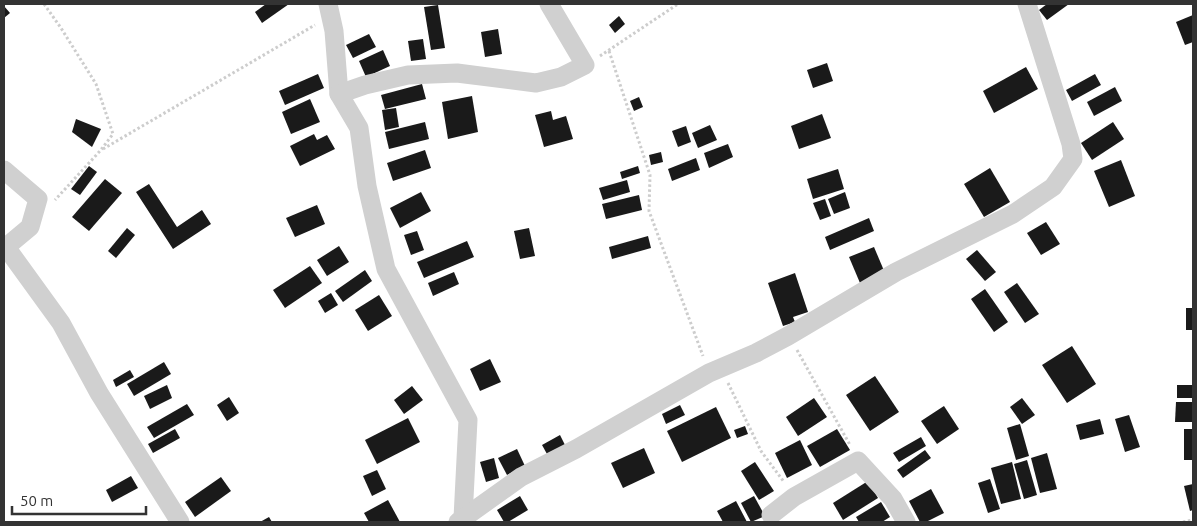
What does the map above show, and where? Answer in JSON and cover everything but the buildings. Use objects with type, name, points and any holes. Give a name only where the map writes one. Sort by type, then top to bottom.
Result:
[{"type":"street","points":[[339,94],[365,85],[408,75],[457,73],[536,83],[561,77],[585,64],[549,4]]},
{"type":"street","points":[[462,521],[521,478],[715,371],[788,336],[896,272],[1013,214],[1053,187],[1073,159],[1071,144],[1027,4]]},
{"type":"street","points":[[330,9],[339,94],[359,128],[367,186],[386,269],[468,420],[462,521]]},
{"type":"street","points":[[4,170],[38,199],[30,227],[5,247],[61,322],[99,393],[180,522]]},
{"type":"street","points":[[771,515],[794,497],[858,461],[893,499],[906,522]]},
{"type":"path","points":[[44,4],[96,84],[113,134],[100,151],[49,206]]},
{"type":"path","points":[[585,64],[609,51],[678,4]]},
{"type":"path","points":[[100,151],[330,9]]},
{"type":"path","points":[[609,51],[650,175],[649,211],[715,371],[761,452],[794,497]]},
{"type":"path","points":[[788,336],[858,461]]},
{"type":"path","points":[[1183,522],[1193,520]]}]
